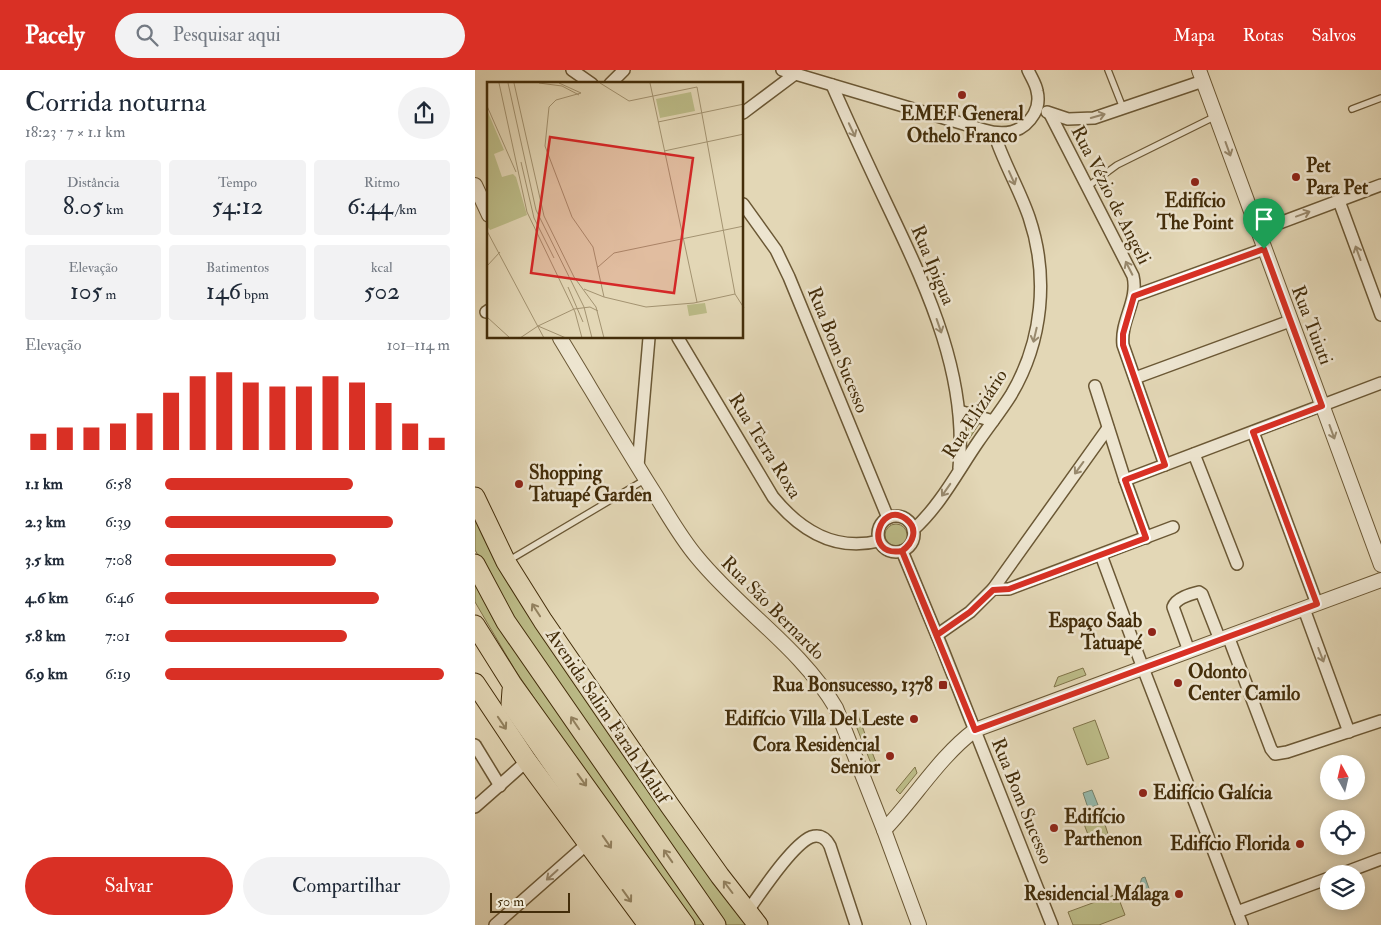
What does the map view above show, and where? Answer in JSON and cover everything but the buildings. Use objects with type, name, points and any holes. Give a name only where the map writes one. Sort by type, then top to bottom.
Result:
[{"type":"highway","name":"Avenida Salim Farah Maluf","points":[[475,497],[507,562],[543,621],[669,806],[753,918]]},
{"type":"highway","name":"Avenida Salim Farah Maluf","points":[[475,564],[506,622],[716,925]]},
{"type":"highway","points":[[475,625],[512,684],[685,925]]},
{"type":"highway","points":[[475,683],[527,761],[648,925]]},
{"type":"highway","points":[[512,684],[511,704],[665,925]]},
{"type":"street","points":[[572,70],[589,82]]},
{"type":"street","points":[[612,82],[624,70]]},
{"type":"street","points":[[782,70],[994,133],[1008,133],[1017,130],[1031,120],[1037,109],[1037,91],[1028,70]]},
{"type":"street","points":[[744,112],[795,74]]},
{"type":"street","points":[[1037,109],[1068,119],[1086,119],[1123,108],[1201,75]]},
{"type":"street","name":"Rua Tuiuti","points":[[1201,75],[1381,565]]},
{"type":"street","name":"Rua Ipigua","points":[[832,85],[930,298],[946,346],[959,411],[961,435],[959,470]]},
{"type":"street","name":"Rua Vézio de Angeli","points":[[1050,114],[1133,276],[1135,285],[1134,296],[1123,340],[1165,465]]},
{"type":"street","name":"Rua Eliziário","points":[[913,530],[935,506],[1010,396],[1028,360],[1038,321],[1041,289],[1039,260],[1028,215],[1001,155],[994,133]]},
{"type":"street","points":[[475,185],[487,211]]},
{"type":"street","points":[[1258,231],[1381,185]]},
{"type":"street","points":[[1339,201],[1381,315]]},
{"type":"street","name":"Rua Bom Sucesso","points":[[744,205],[776,250],[789,277],[888,518]]},
{"type":"street","points":[[1134,296],[1264,249]]},
{"type":"street","points":[[1135,378],[1290,321]]},
{"type":"street","name":"Rua São Bernardo","points":[[561,339],[695,556],[737,601],[801,660],[828,694],[836,708],[919,925]]},
{"type":"street","points":[[638,466],[649,339]]},
{"type":"street","name":"Rua Terra Roxa","points":[[679,339],[773,497],[785,512],[806,530],[837,542],[854,544],[879,541]]},
{"type":"street","points":[[1125,480],[1381,383]]},
{"type":"street","points":[[1095,386],[1107,428],[1146,538]]},
{"type":"street","points":[[959,411],[993,421]]},
{"type":"street","points":[[937,635],[970,612],[993,590],[1107,428]]},
{"type":"street","points":[[1253,432],[1317,604]]},
{"type":"street","points":[[1194,454],[1237,564]]},
{"type":"street","points":[[895,516],[902,517],[908,521],[913,530],[909,546],[902,551],[889,551],[883,547],[877,534],[883,521],[895,516]]},
{"type":"street","points":[[993,590],[1009,589],[1173,527]]},
{"type":"street","name":"Rua Bom Sucesso","points":[[902,551],[1052,925]]},
{"type":"street","points":[[1101,555],[1242,925]]},
{"type":"street","points":[[884,830],[947,756],[963,739],[975,730],[1381,580]]},
{"type":"street","points":[[1189,651],[1173,607],[1176,601],[1199,592],[1202,594],[1224,638],[1271,749],[1275,754],[1281,754],[1381,721]]},
{"type":"street","points":[[1303,609],[1349,732]]},
{"type":"street","points":[[475,745],[500,786]]},
{"type":"street","points":[[475,807],[527,761]]},
{"type":"street","points":[[753,918],[777,870],[792,853],[811,837],[820,836],[827,840],[830,846],[856,925]]},
{"type":"street","points":[[496,925],[588,842]]},
{"type":"street","points":[[1365,865],[1381,859]]},
{"type":"street","points":[[1237,912],[1320,881]]},
{"type":"lane","points":[[1108,70],[1123,108]]},
{"type":"lane","points":[[1352,109],[1381,98]]},
{"type":"lane","points":[[1087,187],[1117,165],[1216,116]]},
{"type":"lane","points":[[507,562],[646,479]]},
{"type":"green space","points":[[969,418],[981,421],[969,439]]},
{"type":"green space","points":[[475,510],[749,925],[725,925],[682,866],[513,617],[475,550]]},
{"type":"green space","points":[[896,524],[904,527],[907,535],[904,543],[896,546],[888,543],[885,535],[888,527]]},
{"type":"green space","points":[[475,576],[705,925],[690,925],[515,670],[475,602]]},
{"type":"green space","points":[[1083,668],[1086,675],[1054,687],[1058,677]]},
{"type":"green space","points":[[857,713],[877,765],[872,766],[853,718]]},
{"type":"green space","points":[[1095,720],[1109,758],[1087,765],[1073,728]]},
{"type":"green space","points":[[915,767],[917,773],[900,794],[896,790]]},
{"type":"green space","points":[[1100,809],[1108,834],[1090,840],[1081,816]]},
{"type":"green space","points":[[1117,894],[1125,915],[1099,925],[1073,925],[1068,912]]},
{"type":"water","points":[[1092,790],[1098,805],[1088,808],[1083,793]]},
{"type":"water","points":[[1145,877],[1152,897],[1145,899],[1139,895],[1141,880]]},
{"type":"place","name":"EMEF General Othelo Franco","points":[[962,95]]},
{"type":"place","name":"Pet Para Pet","points":[[1296,177]]},
{"type":"place","name":"Edifício The Point","points":[[1195,182]]},
{"type":"place","name":"Shopping Tatuapé Garden","points":[[519,484]]},
{"type":"place","name":"Espaço Saab Tatuapé","points":[[1152,632]]},
{"type":"place","name":"Odonto Center Camilo","points":[[1178,683]]},
{"type":"place","name":"Rua Bonsucesso, 1378","points":[[943,685]]},
{"type":"place","name":"Edifício Villa Del Leste","points":[[914,719]]},
{"type":"place","name":"Cora Residencial Senior","points":[[890,756]]},
{"type":"place","name":"Edifício Galícia","points":[[1143,793]]},
{"type":"place","name":"Edifício Parthenon","points":[[1054,828]]},
{"type":"place","name":"Edifício Florida","points":[[1300,844]]},
{"type":"place","name":"Residencial Málaga","points":[[1179,894]]},
{"type":"route","points":[[1264,249],[1134,296],[1123,334],[1123,345],[1165,465],[1125,480],[1146,538],[1009,589],[993,590],[970,612],[937,635],[902,551],[889,551],[883,547],[877,534],[879,527],[883,521],[895,516],[902,517],[912,527],[914,534],[912,540],[909,546],[902,551],[975,730],[1317,604],[1253,432],[1322,406],[1264,249]]}]
